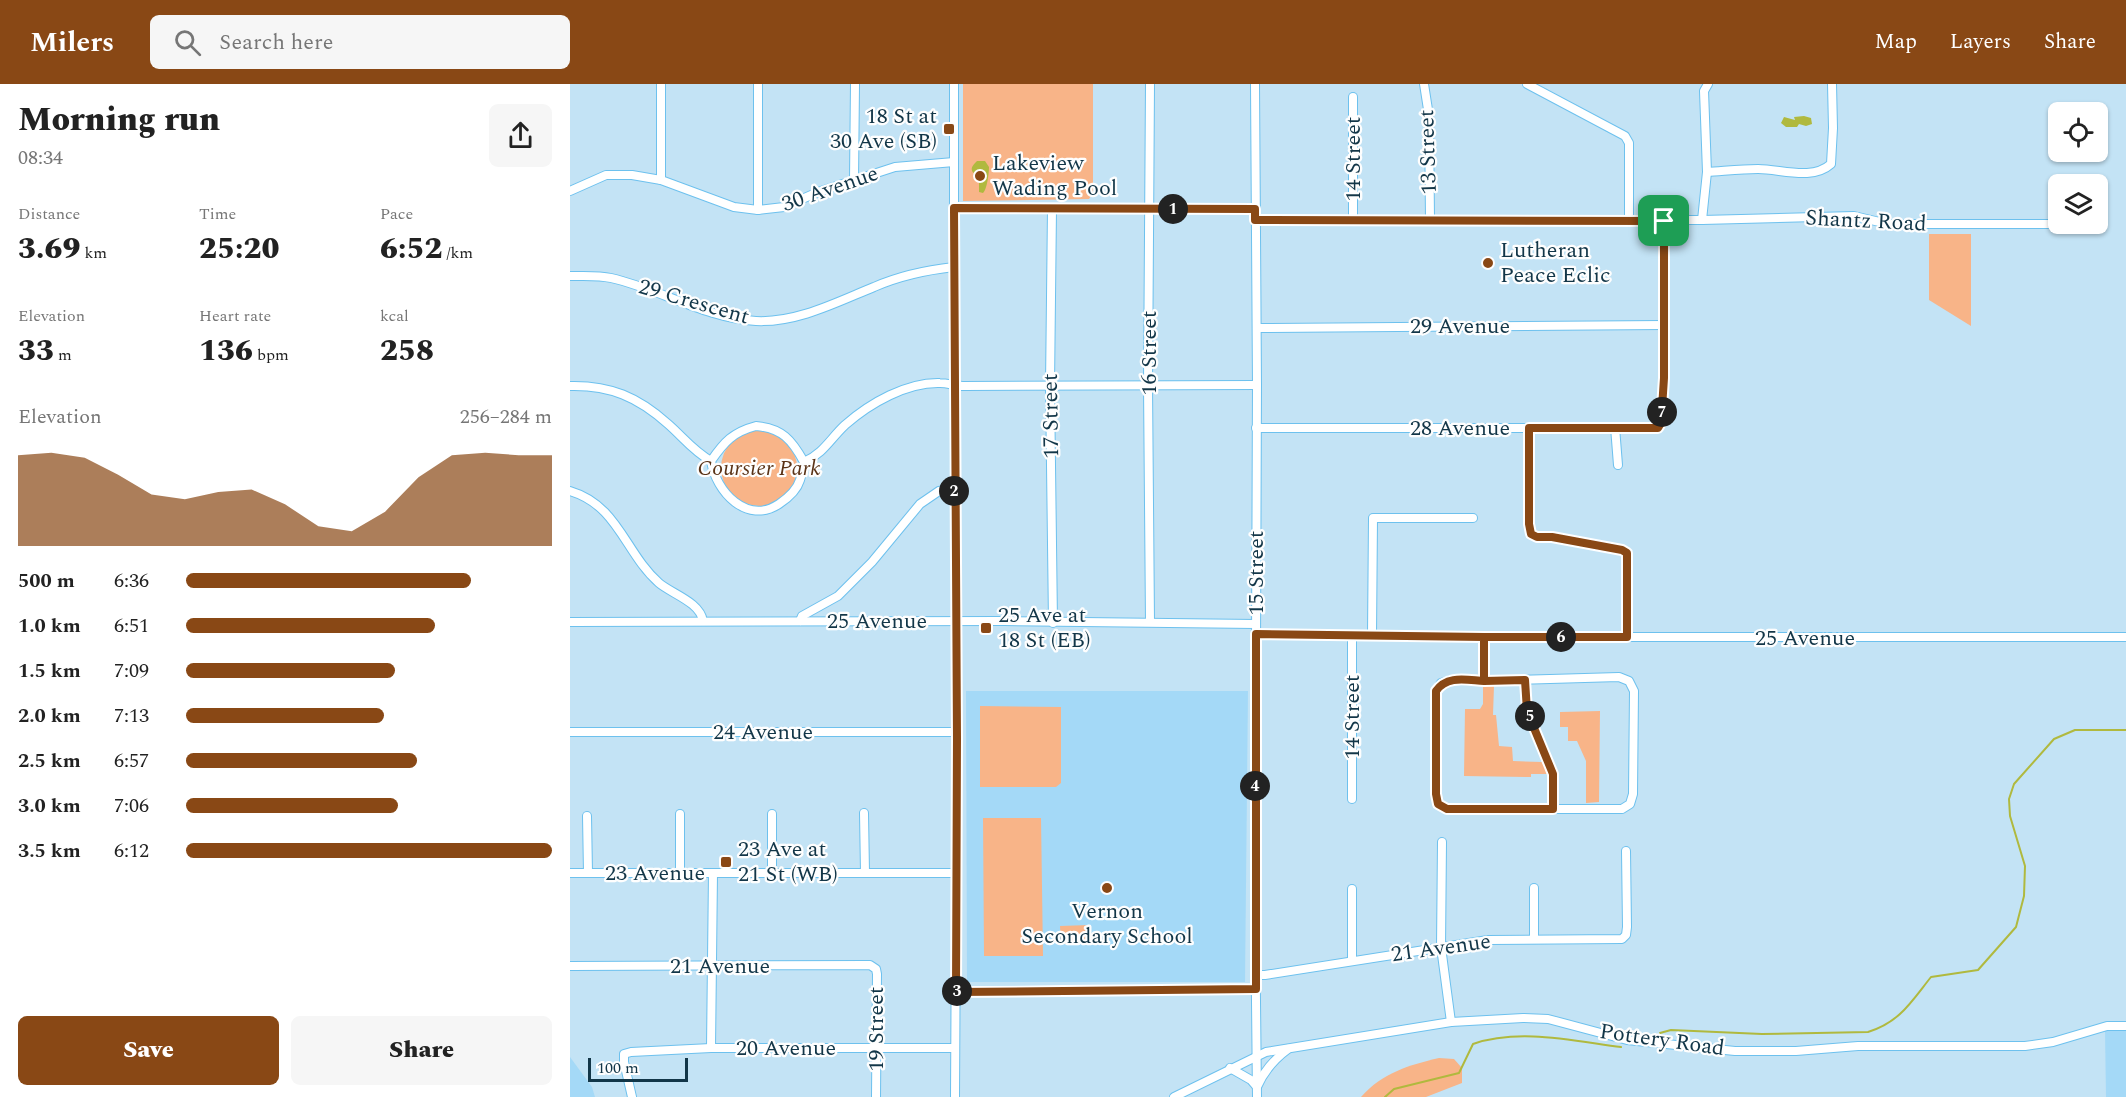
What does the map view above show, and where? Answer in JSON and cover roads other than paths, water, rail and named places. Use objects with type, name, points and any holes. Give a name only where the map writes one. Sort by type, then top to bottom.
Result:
[{"type":"street","points":[[661,84],[661,180]]},
{"type":"street","points":[[758,84],[758,210]]},
{"type":"street","points":[[854,180],[855,84]]},
{"type":"street","points":[[954,84],[956,1097]]},
{"type":"street","name":"16 Street","points":[[1150,84],[1148,385],[1150,622]]},
{"type":"street","name":"15 Street","points":[[1255,84],[1257,1097]]},
{"type":"street","name":"13 Street","points":[[1424,84],[1429,116],[1430,220]]},
{"type":"street","points":[[1527,84],[1625,136],[1629,143],[1629,220]]},
{"type":"street","points":[[1702,220],[1707,172],[1704,97],[1705,87],[1708,84]]},
{"type":"street","points":[[1707,172],[1764,169],[1795,173],[1817,171],[1827,167],[1831,164],[1833,139],[1832,84]]},
{"type":"street","name":"14 Street","points":[[1353,97],[1353,220]]},
{"type":"street","name":"30 Avenue","points":[[570,191],[606,175],[632,175],[661,180],[734,207],[758,210],[784,207],[818,192],[895,167],[954,162]]},
{"type":"street","points":[[954,208],[1255,209]]},
{"type":"street","name":"17 Street","points":[[1052,209],[1050,386],[1053,622]]},
{"type":"street","name":"Shantz Road","points":[[1664,221],[1854,216],[1888,224],[2048,224]]},
{"type":"street","points":[[1255,220],[1664,221],[1664,325]]},
{"type":"street","name":"29 Crescent","points":[[570,276],[610,277],[686,304],[735,318],[758,321],[797,316],[828,307],[898,279],[954,267]]},
{"type":"street","name":"29 Avenue","points":[[1257,328],[1664,325]]},
{"type":"street","name":"28 Avenue","points":[[1256,428],[1658,428],[1661,423],[1664,378],[1664,325]]},
{"type":"street","points":[[804,462],[817,456],[846,424],[866,409],[915,385],[944,382],[954,386],[1257,385]]},
{"type":"street","points":[[570,386],[610,389],[629,398],[668,424],[693,449],[711,461]]},
{"type":"street","points":[[756,426],[770,427],[783,434],[796,446],[804,462],[800,482],[788,499],[773,508],[758,512],[745,509],[732,500],[713,474],[711,461],[724,443],[741,430],[756,426]]},
{"type":"street","points":[[1615,427],[1618,465]]},
{"type":"street","points":[[1529,428],[1529,524],[1531,534],[1537,537],[1552,537],[1622,550],[1627,553],[1627,637]]},
{"type":"street","points":[[800,621],[802,616],[838,596],[856,579],[920,504],[939,490],[954,488]]},
{"type":"street","points":[[570,491],[594,501],[612,518],[640,562],[659,583],[699,609],[703,621]]},
{"type":"street","points":[[1372,635],[1373,518],[1473,518]]},
{"type":"street","name":"25 Avenue","points":[[570,622],[1256,624]]},
{"type":"street","name":"25 Avenue","points":[[1256,634],[1484,637],[2126,637]]},
{"type":"street","name":"14 Street","points":[[1352,636],[1352,799]]},
{"type":"street","points":[[1484,637],[1484,681]]},
{"type":"street","points":[[1619,677],[1629,681],[1634,691],[1633,794],[1630,804],[1622,809],[1447,809],[1438,804],[1436,794],[1436,691],[1441,683],[1451,680],[1484,681],[1619,677]]},
{"type":"street","points":[[1525,680],[1527,711],[1553,774],[1553,809]]},
{"type":"street","name":"24 Avenue","points":[[570,732],[957,732]]},
{"type":"street","points":[[864,813],[865,873]]},
{"type":"street","points":[[680,814],[680,873]]},
{"type":"street","points":[[772,814],[772,873]]},
{"type":"street","points":[[587,816],[588,873]]},
{"type":"street","points":[[1442,842],[1441,947],[1451,1022]]},
{"type":"street","name":"21 Avenue","points":[[1255,975],[1488,940],[1622,939],[1626,935],[1626,851]]},
{"type":"street","name":"23 Avenue","points":[[570,873],[957,873]]},
{"type":"street","points":[[711,1048],[713,873]]},
{"type":"street","points":[[1352,888],[1352,961]]},
{"type":"street","points":[[1534,888],[1534,938]]},
{"type":"street","name":"21 Avenue","points":[[570,966],[870,965]]},
{"type":"street","name":"19 Street","points":[[870,965],[876,969],[877,974],[876,1097]]},
{"type":"street","points":[[956,992],[1256,989]]},
{"type":"street","name":"Pottery Road","points":[[1174,1097],[1257,1056],[1289,1048],[1451,1022],[1548,1019],[1627,1040],[1735,1051],[1796,1051],[1858,1046],[2025,1046],[2053,1042],[2107,1026],[2126,1026]]},
{"type":"street","name":"20 Avenue","points":[[632,1097],[624,1054],[632,1052],[711,1048],[955,1048]]},
{"type":"street","points":[[1230,1068],[1251,1080],[1257,1087],[1271,1064],[1289,1048]]},
{"type":"waterway","points":[[1660,1033],[1671,1030],[1762,1034],[1868,1032],[1897,1017],[1931,977],[1978,970],[2016,927],[2024,896],[2025,866],[2010,816],[2009,799],[2014,784],[2054,739],[2075,730],[2126,730]]},
{"type":"waterway","points":[[1385,1097],[1394,1089],[1459,1073],[1473,1044],[1491,1039],[1547,1037],[1621,1047]]},
{"type":"place","name":"18 St at 30 Ave (SB)","points":[[949,129]]},
{"type":"place","name":"Lakeview Wading Pool","points":[[980,176]]},
{"type":"place","name":"Lutheran Peace Eclic","points":[[1488,263]]},
{"type":"place","name":"25 Ave at 18 St (EB)","points":[[986,628]]},
{"type":"place","name":"23 Ave at 21 St (WB)","points":[[726,862]]},
{"type":"place","name":"Vernon Secondary School","points":[[1107,888]]},
{"type":"park label","name":"Coursier Park","points":[[759,468]]}]
